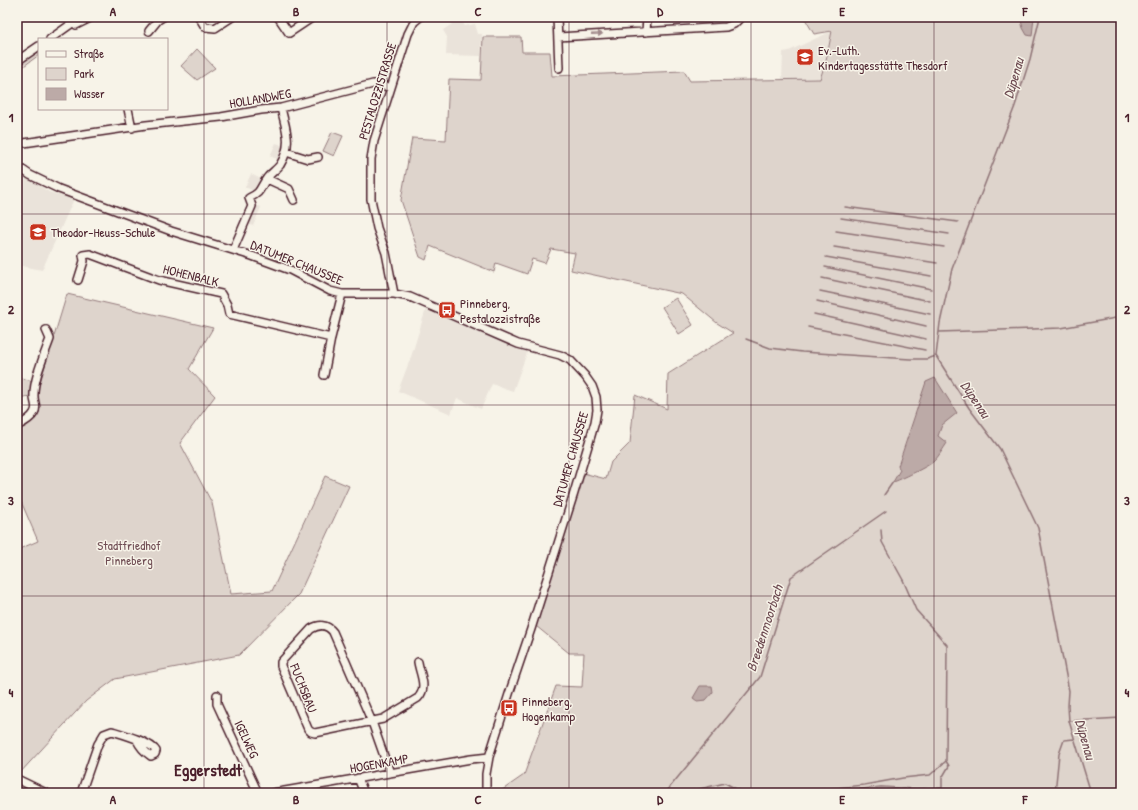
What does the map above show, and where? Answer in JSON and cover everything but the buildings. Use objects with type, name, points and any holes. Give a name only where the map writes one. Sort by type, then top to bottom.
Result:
[{"type":"street","points":[[52,38],[81,17]]},
{"type":"street","points":[[65,29],[71,28],[92,17]]},
{"type":"street","points":[[149,31],[158,20],[163,17]]},
{"type":"street","points":[[199,17],[205,27],[216,28],[232,17]]},
{"type":"street","points":[[278,17],[289,33],[313,17]]},
{"type":"street","name":"PESTALOZZISTRASSE","points":[[394,294],[386,253],[377,228],[371,199],[371,159],[374,140],[408,34],[414,22],[420,17]]},
{"type":"street","points":[[557,17],[559,68]]},
{"type":"street","points":[[646,32],[647,17]]},
{"type":"street","points":[[558,37],[726,27],[734,24],[741,17]]},
{"type":"street","points":[[17,61],[38,47]]},
{"type":"street","name":"HOLLANDWEG","points":[[17,144],[281,108],[373,84],[380,84],[390,88]]},
{"type":"street","points":[[233,250],[252,206],[249,198],[258,194],[267,179],[279,166],[286,152],[288,137],[281,108]]},
{"type":"street","points":[[128,110],[132,128]]},
{"type":"street","points":[[286,152],[308,159],[318,157]]},
{"type":"street","name":"DATUMER CHAUSSEE","points":[[17,166],[45,183],[171,231],[233,250],[290,270],[330,291],[342,294],[394,294],[410,297],[518,344],[560,355],[570,360],[586,376],[596,397],[597,410],[595,422],[489,757],[486,774],[486,793]]},
{"type":"street","points":[[267,179],[289,189],[294,200]]},
{"type":"street","name":"HOHENBALK","points":[[78,280],[84,261],[83,255],[90,254],[159,280],[221,294],[227,305],[229,314],[331,338]]},
{"type":"street","points":[[324,376],[331,338],[342,294]]},
{"type":"street","points":[[17,426],[24,423],[34,414],[36,408],[34,398],[36,381],[50,339],[46,330]]},
{"type":"street","name":"FUCHSBAU","points":[[390,773],[372,722],[330,627],[323,625],[316,626],[311,629],[281,662],[281,666],[308,729],[315,734],[372,722],[383,719],[418,698],[424,688],[418,662]]},
{"type":"street","name":"IGELWEG","points":[[217,695],[217,704],[258,793]]},
{"type":"street","points":[[81,793],[98,744],[104,734],[112,730],[137,740]]},
{"type":"street","name":"HOGENKAMP","points":[[273,793],[471,758],[489,757]]},
{"type":"street","points":[[358,778],[364,793]]},
{"type":"street","points":[[17,779],[30,790],[46,793]]},
{"type":"shaded area","points":[[459,17],[465,26],[475,24],[478,34],[482,34],[481,56],[446,55],[447,37],[443,30]]},
{"type":"shaded area","name":"Ev.-Luth. Kindertagesstätte Thesdorf","points":[[832,31],[826,61],[820,79],[782,80],[783,52],[789,51]]},
{"type":"shaded area","points":[[276,143],[284,146],[279,160],[270,156]]},
{"type":"shaded area","name":"Theodor-Heuss-Schule","points":[[17,171],[49,192],[74,199],[42,270],[17,265]]},
{"type":"shaded area","points":[[251,174],[261,179],[256,192],[245,187]]},
{"type":"shaded area","points":[[254,204],[261,207],[253,226],[246,223]]},
{"type":"shaded area","points":[[426,309],[516,348],[528,350],[513,391],[492,384],[481,409],[457,398],[451,414],[398,391],[411,357]]},
{"type":"green space","points":[[804,17],[1121,17],[1121,793],[498,793],[524,775],[556,686],[582,687],[584,653],[569,653],[536,626],[583,473],[606,479],[611,462],[630,443],[635,395],[667,409],[668,374],[733,333],[717,323],[682,294],[571,270],[575,253],[551,249],[545,263],[532,259],[527,274],[496,263],[494,272],[430,246],[426,260],[420,257],[401,200],[412,138],[446,140],[449,79],[481,80],[483,37],[521,37],[522,52],[550,52],[552,76],[684,71],[690,81],[820,79],[826,61],[832,31],[814,34]]},
{"type":"green space","points":[[197,49],[215,68],[197,80],[181,66]]},
{"type":"green space","points":[[38,50],[38,56],[17,71],[17,64]]},
{"type":"green space","points":[[332,132],[343,136],[334,156],[323,151]]},
{"type":"green space","name":"Stadtfriedhof Pinneberg","points":[[67,294],[213,328],[189,369],[215,396],[180,443],[212,503],[231,594],[272,591],[325,476],[349,486],[299,594],[239,655],[115,679],[86,701],[19,774],[17,773],[17,550],[38,541],[17,492],[17,430],[28,425],[36,417],[40,408],[37,397],[38,389]]},
{"type":"green space","points":[[676,298],[693,325],[679,334],[662,307]]},
{"type":"green space","points":[[17,377],[33,381],[31,396],[17,398]]},
{"type":"water","points":[[1020,17],[1034,17],[1032,36],[1027,35]]},
{"type":"water","points":[[935,378],[957,413],[942,425],[938,436],[947,443],[932,463],[893,482],[900,470],[898,466],[926,382]]},
{"type":"water","points":[[700,686],[712,686],[713,692],[706,700],[697,701],[693,698]]},
{"type":"waterway","name":"Düpenau","points":[[1040,17],[1030,59],[1015,106],[952,269],[940,323],[936,356],[969,408],[1000,449],[1038,528],[1069,691],[1069,721],[1091,793]]},
{"type":"waterway","points":[[845,207],[958,222]]},
{"type":"waterway","points":[[841,218],[949,234]]},
{"type":"waterway","points":[[836,231],[944,247]]},
{"type":"waterway","points":[[834,247],[937,263]]},
{"type":"waterway","points":[[826,257],[931,276]]},
{"type":"waterway","points":[[825,267],[931,289]]},
{"type":"waterway","points":[[822,278],[930,301]]},
{"type":"waterway","points":[[820,291],[930,314]]},
{"type":"waterway","points":[[817,301],[926,326]]},
{"type":"waterway","points":[[814,314],[926,339]]},
{"type":"waterway","points":[[939,332],[1061,328],[1121,317]]},
{"type":"waterway","points":[[808,327],[925,350]]},
{"type":"waterway","points":[[746,339],[770,348],[802,352],[910,359],[927,359],[936,356]]},
{"type":"waterway","points":[[884,495],[893,482]]},
{"type":"waterway","name":"Breedenmoorbach","points":[[665,793],[760,677],[791,577],[886,511]]},
{"type":"waterway","points":[[881,530],[882,542],[903,580],[916,610],[947,645],[946,761],[949,766],[942,778],[942,793]]},
{"type":"waterway","points":[[1069,721],[1121,718]]},
{"type":"waterway","points":[[1055,793],[1059,754],[1064,740],[1074,739]]},
{"type":"waterway","points":[[790,793],[864,785],[930,775],[946,761]]},
{"type":"waterway","points":[[691,791],[725,783],[744,793]]},
{"type":"waterway","points":[[825,793],[881,787],[916,789],[942,788]]},
{"type":"place","name":"Ev.-Luth. Kindertagesstätte Thesdorf","points":[[805,57]]},
{"type":"place","name":"Theodor-Heuss-Schule","points":[[38,232]]},
{"type":"place","name":"Pinneberg, Pestalozzistraße","points":[[447,310]]},
{"type":"place","name":"Pinneberg, Hogenkamp","points":[[509,708]]},
{"type":"district","name":"Eggerstedt","points":[[208,769]]}]
